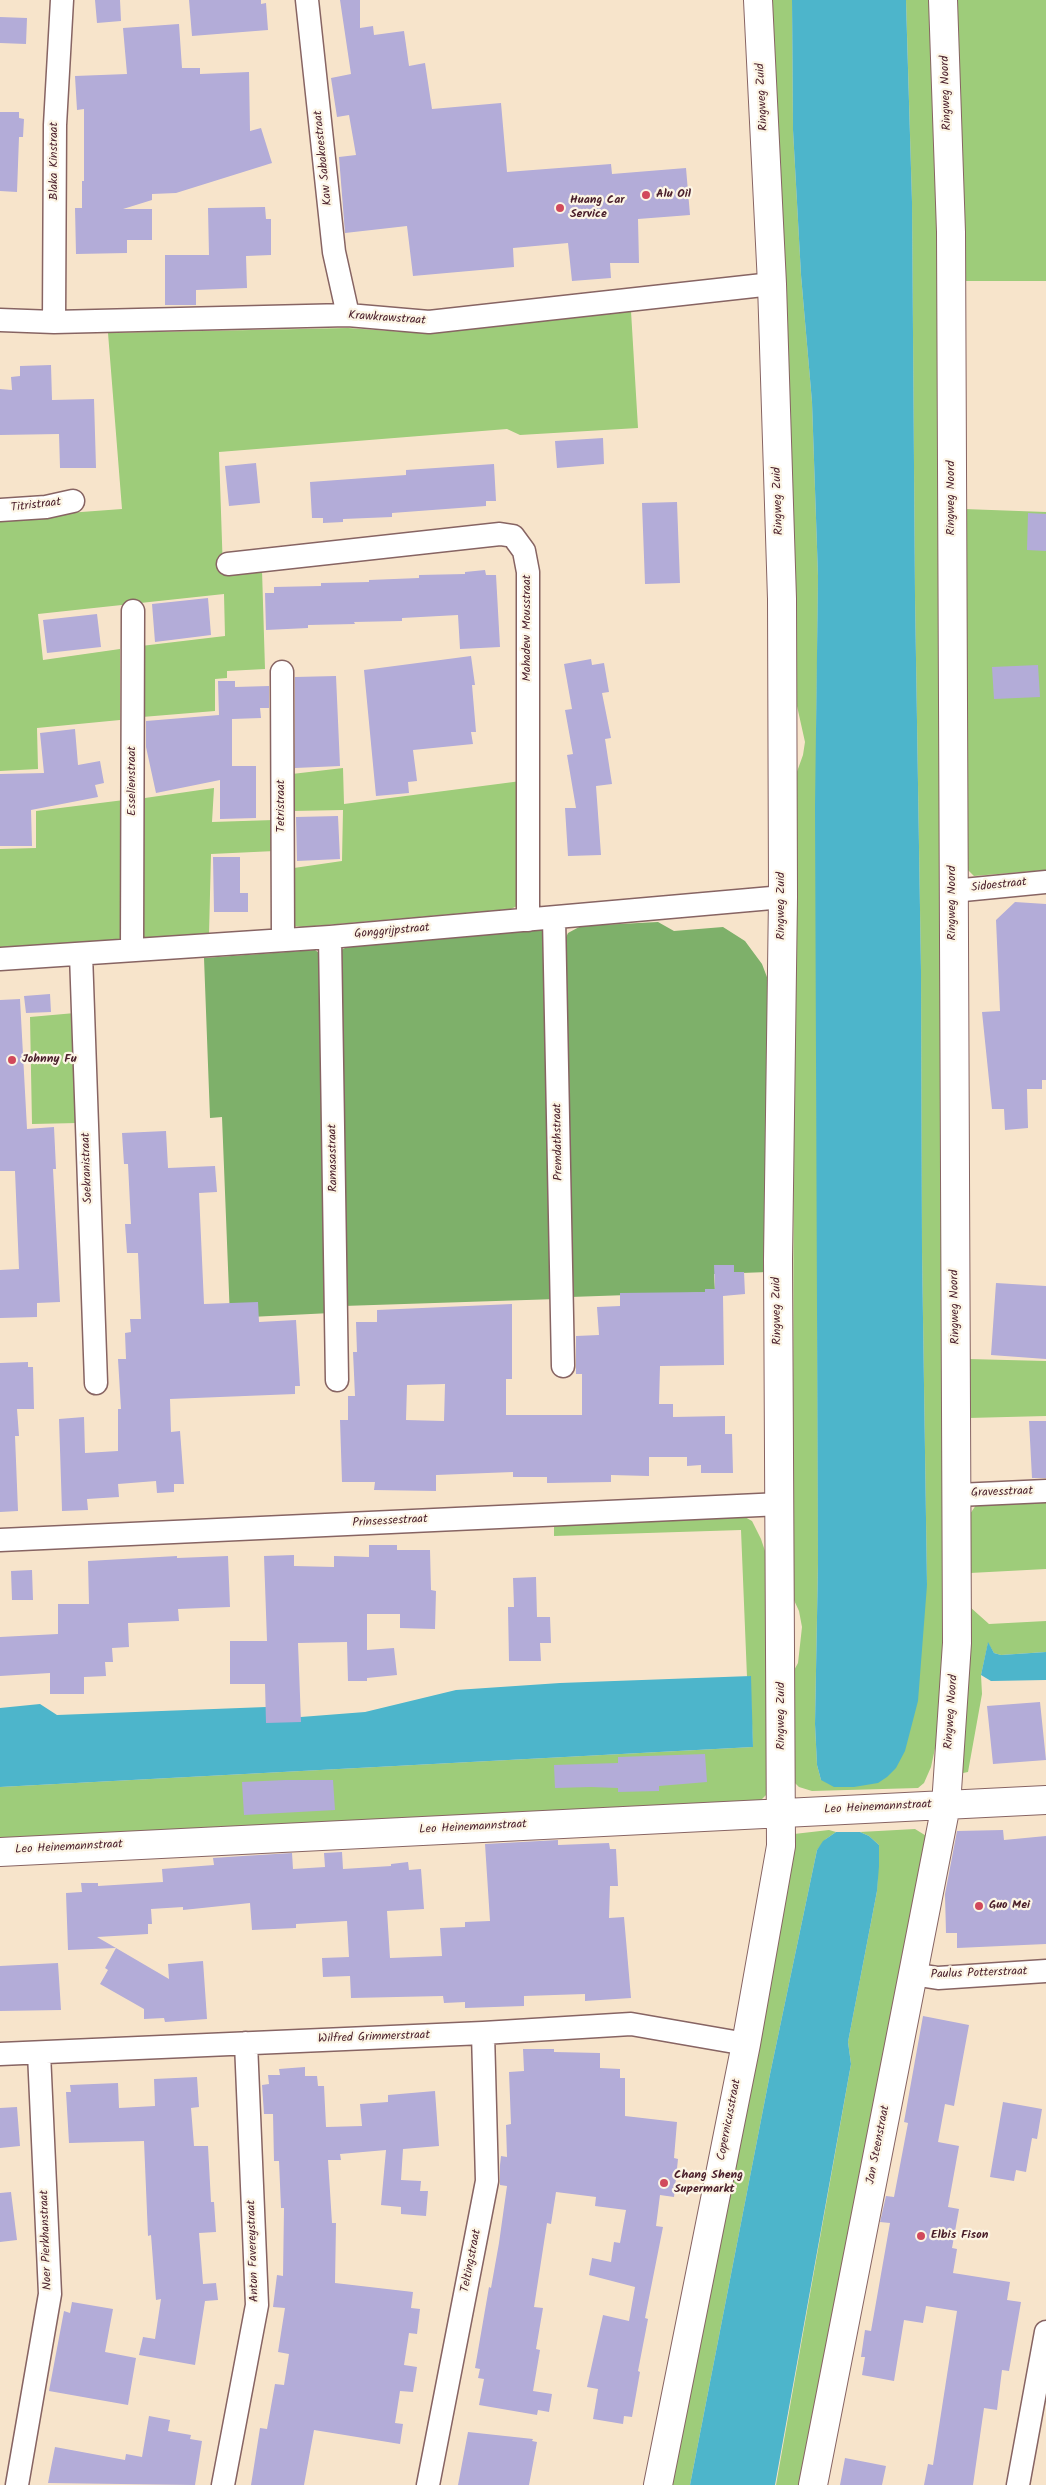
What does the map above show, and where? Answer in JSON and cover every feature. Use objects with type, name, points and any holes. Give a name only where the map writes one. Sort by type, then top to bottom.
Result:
[{"type":"street","name":"Blaka Kinstraat","points":[[54,322],[55,125],[62,0]]},
{"type":"street","name":"Kaw Sabakoestraat","points":[[307,0],[334,252],[348,315]]},
{"type":"street","name":"Ringweg Zuid","points":[[758,0],[772,284],[782,599],[783,897],[778,1259],[781,1504],[781,1813]]},
{"type":"street","name":"Ringweg Noord","points":[[943,0],[951,232],[953,891],[958,1495],[957,1643],[946,1805]]},
{"type":"street","name":"Krawkrawstraat","points":[[0,320],[54,322],[348,315],[429,322],[772,284]]},
{"type":"street","name":"Titristraat","points":[[0,510],[46,507],[73,501]]},
{"type":"street","name":"Mahadew Mousstraat","points":[[228,564],[500,534],[514,536],[524,551],[528,572],[528,920]]},
{"type":"street","name":"Esselienstraat","points":[[132,950],[134,611]]},
{"type":"street","name":"Tetristraat","points":[[282,672],[283,940]]},
{"type":"street","name":"Sidoestraat","points":[[953,891],[1046,882]]},
{"type":"street","name":"Gonggrijpstraat","points":[[0,959],[330,937],[783,897]]},
{"type":"street","name":"Premdathstraat","points":[[554,918],[563,1366]]},
{"type":"street","name":"Ramasastraat","points":[[330,937],[337,1380]]},
{"type":"street","name":"Soekranistraat","points":[[81,954],[96,1383]]},
{"type":"street","name":"Gravesstraat","points":[[958,1495],[1046,1491]]},
{"type":"street","name":"Prinsessestraat","points":[[0,1540],[781,1504]]},
{"type":"street","name":"Leo Heinemannstraat","points":[[0,1852],[1046,1800]]},
{"type":"street","name":"Jan Steenstraat","points":[[813,2485],[946,1805]]},
{"type":"street","name":"Copernicusstraat","points":[[658,2485],[746,2044],[781,1846],[781,1813]]},
{"type":"street","name":"Paulus Potterstraat","points":[[912,1974],[938,1978],[1046,1971]]},
{"type":"street","name":"Wilfred Grimmerstraat","points":[[0,2054],[483,2034],[631,2024],[746,2044]]},
{"type":"street","name":"Teltingstraat","points":[[428,2485],[487,2181],[483,2034]]},
{"type":"street","name":"Anton Favereystraat","points":[[223,2485],[256,2305],[246,2043]]},
{"type":"street","name":"Noer Pierkhanstraat","points":[[17,2485],[50,2294],[39,2053]]},
{"type":"street","points":[[1018,2485],[1046,2336]]},
{"type":"green space","points":[[766,0],[792,0],[793,130],[801,275],[812,402],[818,576],[816,751],[818,1563],[815,1724],[817,1765],[821,1780],[927,1585],[912,202],[906,0],[934,0],[939,133],[946,1633],[937,1739],[931,1767],[924,1783],[918,1788],[812,1791],[799,1787],[792,1780],[792,1674],[798,1663],[802,1627],[799,1611],[793,1598],[794,780],[803,755],[805,742],[797,706],[792,471]]},
{"type":"green space","points":[[956,0],[1046,0],[1046,281],[964,281]]},
{"type":"green space","points":[[631,311],[638,428],[520,435],[507,429],[219,452],[223,572],[262,570],[265,669],[227,671],[227,678],[215,679],[215,711],[142,717],[141,646],[225,636],[224,594],[38,614],[43,660],[120,649],[120,720],[37,728],[38,769],[0,771],[0,518],[122,509],[108,333],[348,328],[404,332]]},
{"type":"green space","points":[[964,509],[1046,512],[1046,870],[974,876],[965,867]]},
{"type":"green space","points":[[343,768],[344,804],[521,781],[517,906],[511,909],[303,927],[295,926],[291,921],[287,869],[342,861],[343,810],[292,811],[292,774]]},
{"type":"green space","points":[[214,788],[212,822],[274,820],[275,851],[211,854],[209,934],[149,939],[140,937],[140,804],[145,798]]},
{"type":"green space","points":[[124,800],[122,938],[117,940],[0,949],[0,849],[36,848],[36,811]]},
{"type":"green space","points":[[658,922],[674,931],[723,927],[745,941],[762,964],[770,985],[768,1272],[714,1274],[715,1292],[570,1297],[563,944],[568,933],[581,926]]},
{"type":"green space","points":[[537,930],[545,931],[557,1299],[343,1306],[341,950],[349,946]]},
{"type":"green space","points":[[315,950],[322,955],[331,1313],[230,1318],[222,1117],[210,1118],[204,958]]},
{"type":"green space","points":[[75,1013],[78,1123],[32,1124],[30,1017]]},
{"type":"green space","points":[[968,1359],[1046,1361],[1046,1416],[968,1418]]},
{"type":"green space","points":[[1046,1500],[1046,1569],[970,1573],[970,1514],[976,1505]]},
{"type":"green space","points":[[743,1516],[752,1521],[767,1557],[767,1794],[761,1800],[752,1803],[0,1841],[0,1787],[753,1747],[750,1676],[747,1677],[741,1530],[554,1536],[554,1524]]},
{"type":"green space","points":[[970,1607],[989,1624],[1046,1621],[1046,1652],[1001,1655],[994,1653],[988,1643],[981,1675],[982,1694],[968,1772],[958,1774]]},
{"type":"green space","points":[[915,1829],[928,1837],[804,2485],[776,2485],[851,2064],[848,2042],[877,1891],[879,1845],[869,1836],[860,1832]]},
{"type":"green space","points":[[829,1830],[836,1832],[826,1839],[817,1850],[769,2079],[690,2485],[669,2485],[794,1834]]},
{"type":"water","points":[[792,0],[906,0],[912,202],[927,1585],[918,1701],[905,1751],[896,1768],[887,1777],[878,1783],[854,1787],[834,1787],[821,1780],[817,1765],[815,1724],[818,1563],[815,806],[818,576],[812,402],[801,275],[793,130]]},
{"type":"water","points":[[988,1642],[994,1653],[1001,1655],[1046,1652],[1046,1680],[991,1681],[981,1675]]},
{"type":"water","points":[[751,1676],[753,1747],[0,1787],[0,1708],[40,1704],[57,1715],[266,1707],[275,1719],[365,1712],[456,1690],[560,1683]]},
{"type":"water","points":[[836,1832],[860,1832],[869,1836],[879,1845],[877,1891],[848,2042],[851,2064],[775,2485],[690,2485],[769,2079],[817,1850],[823,1841]]},
{"type":"building","points":[[95,0],[120,0],[121,21],[97,23]]},
{"type":"building","points":[[189,0],[261,0],[261,4],[266,3],[268,30],[192,36]]},
{"type":"building","points":[[340,0],[360,0],[360,28],[373,26],[374,35],[404,31],[409,66],[425,63],[432,109],[501,103],[507,172],[611,164],[612,174],[686,168],[690,215],[638,219],[639,263],[610,263],[611,278],[572,281],[568,243],[513,248],[514,267],[413,276],[407,226],[345,233],[339,157],[356,155],[349,115],[337,117],[331,78],[351,74]]},
{"type":"building","points":[[0,17],[27,18],[26,44],[0,43]]},
{"type":"building","points":[[179,24],[182,68],[200,68],[200,74],[249,72],[250,131],[261,128],[272,163],[176,193],[152,194],[152,200],[123,209],[152,209],[152,240],[127,240],[127,253],[76,254],[75,208],[82,208],[82,181],[84,181],[84,109],[77,110],[75,76],[127,74],[123,28]]},
{"type":"building","points":[[0,112],[19,112],[19,118],[24,119],[23,137],[19,137],[17,192],[0,191]]},
{"type":"building","points":[[265,207],[266,219],[271,219],[271,255],[246,256],[247,288],[196,290],[196,305],[165,305],[165,255],[209,255],[208,208]]},
{"type":"building","points":[[51,365],[52,400],[94,399],[96,468],[60,468],[59,434],[0,435],[0,389],[12,390],[11,377],[20,376],[20,366]]},
{"type":"building","points":[[603,438],[604,464],[557,468],[555,441]]},
{"type":"building","points":[[256,463],[260,503],[229,506],[225,466]]},
{"type":"building","points":[[494,464],[496,501],[486,501],[486,506],[392,513],[392,517],[343,519],[343,522],[323,523],[323,518],[312,518],[310,482],[406,475],[406,470]]},
{"type":"building","points":[[677,502],[680,583],[645,584],[642,503]]},
{"type":"building","points":[[1028,513],[1046,514],[1046,551],[1027,550]]},
{"type":"building","points":[[485,570],[486,575],[496,575],[500,647],[460,649],[458,615],[402,618],[402,621],[308,625],[308,628],[266,630],[265,593],[274,593],[274,587],[321,586],[321,583],[369,582],[369,580],[419,578],[419,575],[465,574],[465,572]]},
{"type":"building","points":[[208,598],[211,635],[155,642],[152,604]]},
{"type":"building","points":[[97,614],[101,647],[47,653],[43,620]]},
{"type":"building","points":[[471,656],[475,685],[472,685],[476,732],[471,732],[473,744],[413,750],[417,781],[408,782],[409,793],[376,796],[364,670]]},
{"type":"building","points":[[591,659],[592,665],[604,663],[609,692],[602,693],[611,738],[605,739],[612,784],[596,786],[601,855],[568,856],[565,808],[576,808],[567,755],[573,754],[565,710],[572,709],[564,664]]},
{"type":"building","points":[[1038,665],[1040,697],[994,699],[992,667]]},
{"type":"building","points":[[336,676],[340,766],[295,768],[295,677]]},
{"type":"building","points":[[218,681],[235,681],[235,687],[269,686],[269,708],[260,708],[261,718],[232,719],[232,766],[256,766],[256,818],[220,819],[220,780],[156,793],[146,747],[146,721],[219,715]]},
{"type":"building","points":[[75,729],[78,765],[100,761],[104,783],[95,785],[98,797],[31,810],[32,846],[0,846],[0,774],[44,773],[40,733]]},
{"type":"building","points":[[338,816],[340,859],[297,861],[296,817]]},
{"type":"building","points":[[213,857],[240,857],[240,893],[248,893],[248,912],[214,912]]},
{"type":"building","points":[[1015,902],[1046,904],[1046,1080],[1042,1080],[1042,1089],[1027,1089],[1028,1128],[1005,1130],[1004,1109],[992,1109],[982,1012],[1000,1011],[996,920]]},
{"type":"building","points":[[50,994],[51,1012],[26,1013],[24,996]]},
{"type":"building","points":[[20,999],[27,1129],[54,1127],[56,1169],[53,1169],[60,1302],[37,1303],[37,1317],[0,1318],[0,1270],[19,1269],[15,1171],[0,1171],[0,1000]]},
{"type":"building","points":[[166,1131],[168,1168],[215,1166],[217,1192],[199,1193],[204,1304],[258,1302],[259,1322],[296,1320],[300,1386],[295,1386],[295,1394],[170,1399],[171,1432],[180,1431],[184,1484],[174,1484],[174,1492],[157,1493],[156,1481],[118,1484],[119,1497],[87,1499],[88,1510],[62,1511],[59,1419],[84,1417],[85,1453],[118,1451],[118,1409],[121,1409],[118,1359],[126,1359],[125,1333],[131,1332],[130,1319],[141,1319],[138,1253],[127,1253],[125,1224],[131,1224],[128,1164],[124,1164],[122,1133]]},
{"type":"building","points":[[714,1265],[734,1265],[734,1272],[744,1272],[745,1294],[723,1296],[724,1365],[660,1366],[659,1404],[673,1404],[673,1417],[725,1416],[725,1434],[732,1434],[733,1473],[701,1473],[701,1465],[687,1466],[687,1457],[649,1457],[649,1476],[611,1475],[611,1482],[547,1483],[547,1477],[513,1477],[513,1472],[436,1475],[436,1491],[374,1490],[375,1482],[342,1482],[340,1420],[348,1420],[348,1396],[355,1396],[353,1352],[357,1352],[356,1322],[377,1322],[377,1310],[512,1304],[512,1379],[506,1379],[506,1415],[582,1415],[582,1374],[576,1374],[576,1336],[599,1335],[597,1307],[620,1306],[620,1293],[705,1292],[705,1289],[715,1289]],"holes":[[[445,1384],[444,1421],[406,1420],[407,1385]]]},
{"type":"building","points":[[996,1283],[1046,1286],[1046,1359],[991,1355]]},
{"type":"building","points":[[28,1362],[28,1367],[33,1367],[34,1409],[17,1409],[19,1436],[15,1436],[18,1511],[0,1512],[0,1363]]},
{"type":"building","points":[[1029,1421],[1046,1421],[1046,1478],[1032,1478]]},
{"type":"building","points":[[369,1545],[397,1545],[397,1550],[430,1550],[431,1590],[436,1591],[435,1629],[400,1628],[400,1614],[367,1614],[367,1650],[394,1648],[397,1675],[367,1678],[367,1681],[348,1681],[347,1642],[298,1643],[301,1722],[266,1723],[265,1684],[230,1684],[230,1641],[267,1641],[264,1556],[294,1555],[294,1566],[334,1567],[334,1556],[369,1557]]},
{"type":"building","points":[[177,1556],[177,1558],[228,1556],[230,1607],[178,1609],[179,1621],[128,1623],[129,1647],[112,1648],[113,1662],[105,1662],[106,1676],[84,1677],[84,1694],[50,1694],[50,1673],[0,1676],[0,1637],[58,1634],[58,1604],[89,1604],[88,1561]]},
{"type":"building","points":[[32,1570],[33,1600],[12,1600],[11,1571]]},
{"type":"building","points":[[536,1577],[537,1617],[550,1617],[551,1643],[540,1643],[541,1661],[509,1661],[508,1607],[514,1607],[513,1578]]},
{"type":"building","points":[[1040,1702],[1046,1760],[993,1764],[987,1706]]},
{"type":"building","points":[[705,1754],[707,1782],[659,1786],[659,1791],[618,1792],[618,1788],[555,1788],[554,1765],[618,1763],[618,1757]]},
{"type":"building","points":[[333,1780],[335,1810],[244,1815],[242,1782]]},
{"type":"building","points":[[1003,1830],[1004,1840],[1046,1836],[1046,1944],[957,1948],[957,1933],[946,1933],[945,1894],[957,1831]]},
{"type":"building","points":[[558,1840],[558,1845],[609,1843],[610,1849],[616,1849],[618,1886],[610,1886],[609,1918],[624,1917],[631,1998],[585,2001],[585,1994],[524,1996],[524,2006],[465,2008],[465,2002],[444,2003],[443,1996],[351,1998],[350,1976],[323,1977],[322,1958],[349,1957],[347,1921],[296,1924],[296,1928],[252,1930],[250,1903],[183,1910],[183,1907],[151,1909],[152,1924],[148,1924],[148,1934],[97,1937],[116,1948],[68,1950],[66,1893],[82,1892],[81,1883],[98,1883],[98,1886],[163,1882],[162,1869],[214,1865],[213,1858],[243,1856],[292,1853],[293,1869],[325,1867],[324,1853],[342,1852],[343,1869],[391,1866],[391,1864],[408,1862],[409,1870],[421,1869],[424,1909],[387,1911],[390,1958],[442,1956],[440,1928],[465,1927],[465,1922],[490,1921],[485,1844]]},
{"type":"building","points":[[116,1948],[169,1979],[168,1964],[203,1961],[207,2019],[165,2022],[164,2018],[144,2019],[144,2009],[100,1984],[108,1970],[105,1968]]},
{"type":"building","points":[[58,1963],[61,2010],[0,2011],[0,1966]]},
{"type":"building","points":[[923,2016],[969,2025],[954,2106],[945,2104],[938,2142],[959,2146],[948,2207],[959,2209],[952,2248],[957,2249],[953,2273],[1010,2282],[1007,2300],[1021,2302],[1009,2371],[1002,2370],[997,2410],[984,2408],[973,2485],[924,2485],[928,2464],[933,2465],[957,2311],[926,2306],[923,2323],[904,2320],[894,2381],[862,2375],[865,2357],[861,2357],[865,2330],[871,2331],[890,2223],[880,2222],[886,2196],[894,2197],[908,2123],[904,2122]]},
{"type":"building","points":[[523,2049],[554,2049],[554,2052],[600,2053],[600,2068],[620,2069],[620,2078],[625,2078],[625,2116],[677,2122],[674,2158],[678,2159],[674,2197],[660,2195],[656,2226],[663,2227],[645,2318],[648,2319],[638,2371],[640,2372],[632,2417],[624,2416],[623,2424],[593,2419],[598,2389],[587,2387],[603,2315],[629,2321],[635,2287],[589,2275],[592,2258],[611,2262],[614,2242],[620,2243],[626,2210],[595,2206],[596,2197],[556,2192],[551,2224],[547,2223],[534,2307],[543,2308],[536,2349],[540,2350],[533,2391],[552,2394],[549,2412],[538,2410],[537,2415],[479,2405],[484,2379],[478,2378],[480,2369],[475,2368],[489,2287],[491,2288],[499,2243],[507,2186],[500,2185],[500,2165],[501,2156],[507,2157],[506,2125],[511,2124],[509,2072],[524,2071]]},
{"type":"building","points":[[305,2067],[305,2076],[317,2076],[318,2086],[324,2086],[326,2127],[362,2126],[360,2104],[388,2102],[388,2095],[435,2091],[439,2146],[403,2149],[401,2180],[421,2181],[420,2191],[428,2191],[426,2216],[401,2214],[401,2207],[381,2205],[386,2150],[340,2154],[341,2160],[328,2160],[332,2223],[336,2223],[335,2283],[413,2292],[411,2308],[420,2309],[417,2334],[409,2333],[404,2365],[417,2367],[413,2392],[400,2391],[395,2423],[403,2424],[400,2444],[314,2430],[304,2485],[251,2485],[260,2428],[267,2429],[275,2384],[284,2385],[289,2354],[278,2352],[285,2308],[273,2307],[277,2275],[283,2276],[284,2208],[281,2208],[279,2161],[274,2161],[273,2114],[264,2114],[262,2085],[269,2084],[268,2075],[280,2075],[279,2069]]},
{"type":"building","points":[[197,2077],[199,2107],[191,2108],[194,2146],[208,2146],[211,2202],[214,2202],[216,2232],[199,2233],[203,2284],[216,2283],[218,2300],[205,2301],[195,2365],[139,2355],[143,2337],[155,2339],[161,2299],[156,2300],[151,2235],[148,2236],[144,2141],[69,2143],[66,2092],[71,2092],[70,2085],[118,2083],[119,2108],[155,2106],[154,2079]]},
{"type":"building","points":[[1003,2102],[1042,2109],[1037,2139],[1032,2138],[1026,2172],[1016,2170],[1014,2181],[990,2177]]},
{"type":"building","points":[[17,2107],[20,2146],[0,2148],[0,2108]]},
{"type":"building","points":[[11,2192],[17,2240],[0,2242],[0,2193]]},
{"type":"building","points":[[72,2302],[113,2309],[105,2352],[136,2358],[128,2405],[49,2391],[64,2311],[70,2313]]},
{"type":"building","points":[[149,2416],[170,2420],[168,2431],[191,2435],[190,2439],[202,2441],[195,2485],[48,2483],[55,2447],[125,2460],[126,2454],[142,2457]]},
{"type":"building","points":[[468,2432],[533,2439],[532,2441],[537,2442],[529,2485],[458,2485]]},
{"type":"building","points":[[845,2458],[886,2466],[882,2485],[840,2485]]},
{"type":"place","name":"Alu Oil","points":[[646,195]]},
{"type":"place","name":"Huang Car Service","points":[[560,208]]},
{"type":"place","name":"Johnny Fu","points":[[12,1060]]},
{"type":"place","name":"Guo Mei","points":[[979,1906]]},
{"type":"place","name":"Chang Sheng Supermarkt","points":[[664,2183]]},
{"type":"place","name":"Elbis Fison","points":[[921,2236]]}]
